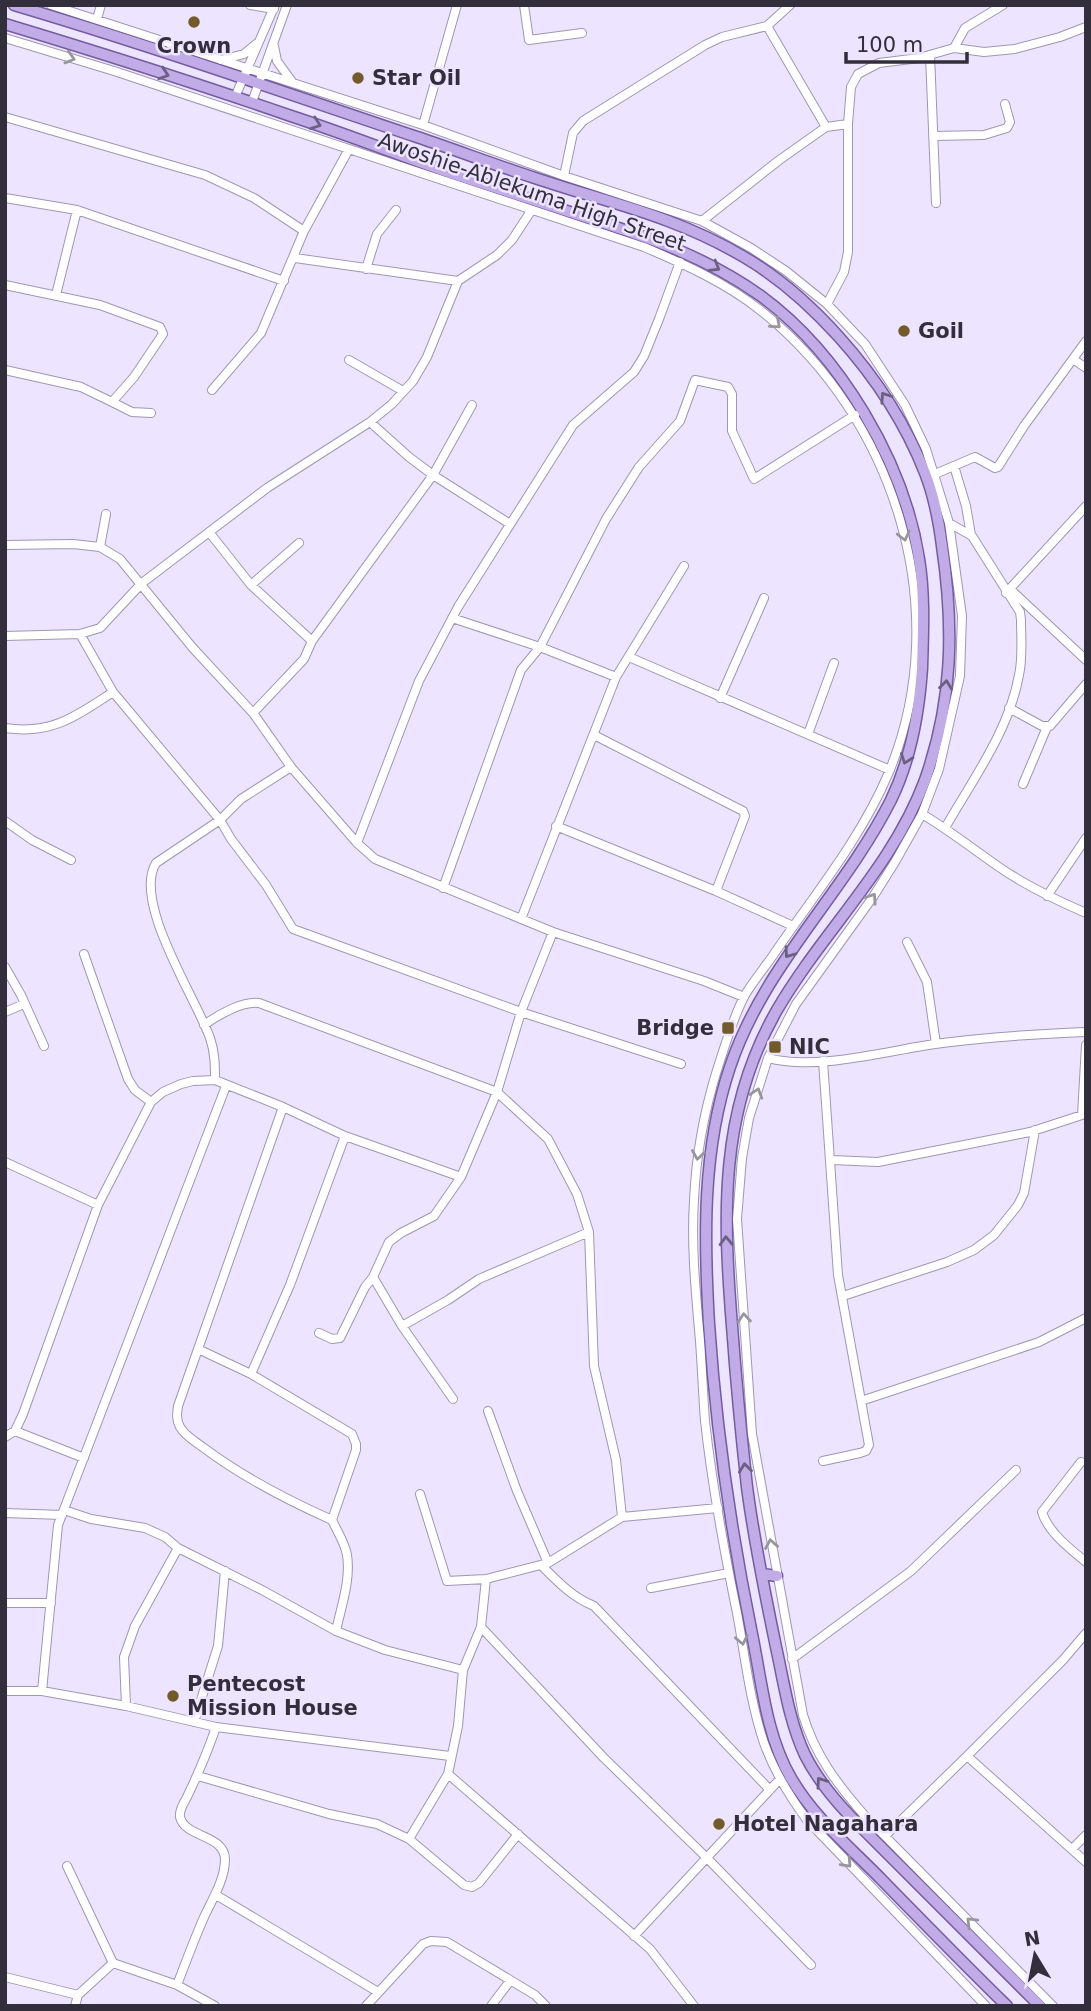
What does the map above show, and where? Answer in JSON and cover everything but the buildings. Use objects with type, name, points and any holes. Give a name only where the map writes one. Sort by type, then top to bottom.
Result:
[{"type":"main road","name":"Awoshie-Ablekuma High Street","points":[[13,5],[260,79],[376,124],[536,179],[620,198],[672,220],[749,259],[795,292],[861,362],[904,426],[928,479],[940,532],[951,633],[946,690],[938,734],[924,783],[900,834],[867,886],[800,974],[777,1011],[756,1056],[741,1100],[733,1132],[726,1193],[725,1240],[743,1395],[742,1441],[762,1574],[792,1719],[802,1749],[814,1771],[849,1815],[1040,2006]]},
{"type":"main road","name":"Awoshie-Ablekuma High Street","points":[[5,24],[252,102],[425,170],[667,244],[703,260],[768,301],[834,368],[888,458],[910,518],[919,560],[924,623],[921,687],[912,743],[893,795],[860,854],[776,970],[757,1002],[731,1064],[720,1103],[711,1145],[707,1187],[706,1269],[719,1444],[734,1549],[768,1718],[785,1766],[816,1814],[916,1925],[1007,2006]]},
{"type":"main road","points":[[32,46],[38,34]]},
{"type":"main road","points":[[376,124],[381,112]]},
{"type":"main road","points":[[719,1444],[731,1440],[742,1441]]},
{"type":"main road","points":[[762,1574],[777,1576]]},
{"type":"street","name":"Awoshie-Ablekuma High Street","points":[[51,5],[221,60],[244,74]]},
{"type":"street","points":[[97,19],[102,5]]},
{"type":"street","points":[[235,97],[275,7],[250,5]]},
{"type":"street","points":[[252,102],[287,5]]},
{"type":"street","points":[[423,125],[457,5]]},
{"type":"street","points":[[524,5],[529,40],[582,33]]},
{"type":"street","points":[[565,176],[573,133],[583,121],[705,45],[722,37],[767,26],[790,5]]},
{"type":"street","points":[[954,48],[965,28],[1003,5]]},
{"type":"street","points":[[767,26],[826,127]]},
{"type":"street","points":[[827,304],[844,272],[848,252],[848,124],[851,87],[859,74],[879,63],[930,55],[954,48],[976,52],[1006,50],[1050,40],[1086,27]]},
{"type":"street","points":[[221,60],[244,54],[262,36]]},
{"type":"street","name":"Awoshie-Ablekuma High Street","points":[[5,38],[349,149],[425,170],[531,211],[644,247],[680,262],[758,308],[791,337],[829,378],[855,415],[894,495],[914,576],[916,639],[912,692],[904,729],[890,770],[844,854],[744,997],[717,1070],[696,1160],[693,1205],[705,1423],[729,1573],[760,1729],[780,1779],[807,1820],[916,1925],[986,2006]]},
{"type":"street","points":[[274,43],[277,61],[293,83]]},
{"type":"street","points":[[930,55],[936,203]]},
{"type":"street","name":"Awoshie-Ablekuma High Street","points":[[260,79],[293,83],[423,125],[620,198],[702,221],[751,248],[786,271],[827,304],[865,344],[905,405],[926,449],[949,523],[962,616],[960,677],[939,769],[922,814],[873,897],[796,1004],[768,1058],[749,1118],[742,1158],[737,1219],[743,1395],[803,1715],[819,1757],[838,1786],[1053,2006]]},
{"type":"street","points":[[933,136],[984,135],[1007,128],[1010,122],[1005,104]]},
{"type":"street","points":[[5,117],[205,174],[254,198],[304,231]]},
{"type":"street","points":[[702,221],[826,127],[848,124]]},
{"type":"street","points":[[212,390],[261,333],[295,258],[304,231],[349,149]]},
{"type":"street","points":[[5,198],[77,210],[284,281]]},
{"type":"street","points":[[56,295],[77,210]]},
{"type":"street","points":[[366,269],[377,234],[396,210]]},
{"type":"street","points":[[5,636],[80,634],[103,626],[142,583],[267,488],[370,422],[392,404],[427,357],[458,281],[497,255],[512,240],[531,211]]},
{"type":"street","points":[[295,258],[458,281]]},
{"type":"street","points":[[358,843],[419,681],[452,618],[573,425],[634,372],[644,356],[680,262]]},
{"type":"street","points":[[5,285],[100,305],[160,327],[163,334],[134,377],[112,402]]},
{"type":"street","points":[[935,474],[975,457],[995,468],[998,467],[1024,426],[1086,341]]},
{"type":"street","points":[[1073,359],[1086,368]]},
{"type":"street","points":[[349,360],[403,391]]},
{"type":"street","points":[[5,370],[81,387],[132,412],[151,413]]},
{"type":"street","points":[[443,888],[521,670],[540,647],[606,519],[639,467],[680,421],[695,380],[728,387],[732,394],[732,430],[754,479],[855,415]]},
{"type":"street","points":[[253,713],[304,659],[312,641],[433,475],[472,405]]},
{"type":"street","points":[[370,422],[433,475],[510,524]]},
{"type":"street","points":[[945,828],[998,737],[1009,708],[1019,676],[1021,620],[1020,612],[1008,591],[971,535],[954,466]]},
{"type":"street","points":[[1008,591],[1086,506]]},
{"type":"street","points":[[100,547],[106,514]]},
{"type":"street","points":[[949,523],[971,535]]},
{"type":"street","points":[[209,532],[251,585],[312,641]]},
{"type":"street","points":[[251,585],[299,543]]},
{"type":"street","points":[[5,545],[73,544],[100,547],[123,561],[192,647],[253,713],[291,767],[375,859],[553,932],[704,981],[744,997]]},
{"type":"street","points":[[522,919],[616,677],[684,566]]},
{"type":"street","points":[[1008,591],[1086,660]]},
{"type":"street","points":[[720,698],[764,598]]},
{"type":"street","points":[[452,618],[540,647],[616,677]]},
{"type":"street","points":[[80,634],[113,692],[220,820],[293,929],[521,1012],[681,1063]]},
{"type":"street","points":[[629,657],[890,770]]},
{"type":"street","points":[[808,734],[834,663]]},
{"type":"street","points":[[1023,784],[1047,727],[1055,723],[1086,684]]},
{"type":"street","points":[[5,728],[33,731],[69,719],[113,692]]},
{"type":"street","points":[[1009,708],[1047,727]]},
{"type":"street","points":[[594,735],[743,811],[745,816],[716,891]]},
{"type":"street","points":[[215,1080],[215,1057],[204,1025],[170,954],[153,904],[151,874],[156,863],[220,820],[242,799],[291,767]]},
{"type":"street","points":[[922,814],[1000,868],[1047,896],[1086,913]]},
{"type":"street","points":[[5,821],[32,840],[71,860]]},
{"type":"street","points":[[556,826],[716,891],[793,926]]},
{"type":"street","points":[[1047,896],[1086,838]]},
{"type":"street","points":[[319,1333],[332,1339],[340,1338],[365,1287],[373,1278],[389,1242],[434,1216],[461,1177],[497,1092],[521,1012],[553,932]]},
{"type":"street","points":[[907,942],[927,982],[936,1044]]},
{"type":"street","points":[[84,954],[128,1079],[135,1090],[151,1102]]},
{"type":"street","points":[[5,967],[44,1046]]},
{"type":"street","points":[[204,1025],[222,1014],[256,1002],[497,1092],[548,1139],[577,1194],[589,1232],[594,1366],[616,1460],[622,1517]]},
{"type":"street","points":[[5,1012],[24,1004]]},
{"type":"street","points":[[768,1058],[780,1061],[823,1061],[1019,1034],[1086,1032]]},
{"type":"street","points":[[832,1160],[878,1162],[1035,1130],[1083,1114],[1086,1045]]},
{"type":"street","points":[[823,1061],[838,1275],[869,1445],[866,1451],[823,1461]]},
{"type":"street","points":[[5,1437],[15,1431],[98,1205],[151,1102],[163,1092],[193,1081],[215,1080],[283,1107],[345,1136],[461,1177]]},
{"type":"street","points":[[42,1691],[55,1538],[226,1086]]},
{"type":"street","points":[[283,1107],[178,1406],[177,1418],[182,1430],[235,1471],[332,1520],[347,1552],[348,1564],[348,1577],[336,1631]]},
{"type":"street","points":[[843,1296],[947,1262],[974,1250],[994,1235],[1024,1194],[1035,1130]]},
{"type":"street","points":[[251,1374],[290,1285],[345,1136]]},
{"type":"street","points":[[5,1162],[98,1205]]},
{"type":"street","points":[[402,1326],[479,1279],[589,1232]]},
{"type":"street","points":[[373,1278],[402,1326],[453,1399]]},
{"type":"street","points":[[861,1401],[1038,1342],[1086,1318]]},
{"type":"street","points":[[198,1349],[251,1374],[354,1437],[356,1444],[353,1463],[332,1520]]},
{"type":"street","points":[[488,1411],[545,1564],[566,1590],[581,1601],[594,1606],[770,1790]]},
{"type":"street","points":[[15,1431],[84,1458]]},
{"type":"street","points":[[1081,1462],[1042,1513],[1059,1538],[1086,1562]]},
{"type":"street","points":[[792,1659],[905,1576],[1016,1470]]},
{"type":"street","points":[[420,1494],[447,1581],[486,1579],[545,1564],[622,1517],[719,1508]]},
{"type":"street","points":[[5,1513],[63,1512],[145,1528],[336,1631],[385,1650],[463,1670]]},
{"type":"street","points":[[126,1706],[124,1657],[135,1626],[178,1548]]},
{"type":"street","points":[[194,1722],[218,1646],[225,1571]]},
{"type":"street","points":[[651,1588],[729,1573]]},
{"type":"street","points":[[409,1839],[448,1774],[458,1726],[463,1670],[481,1627],[486,1579]]},
{"type":"street","points":[[5,1602],[51,1604]]},
{"type":"street","points":[[481,1627],[604,1758],[707,1858],[811,1965]]},
{"type":"street","points":[[885,1836],[1063,1660],[1086,1633]]},
{"type":"street","points":[[5,1691],[42,1691],[126,1706],[216,1727],[450,1756]]},
{"type":"street","points":[[177,1985],[216,1895],[225,1863],[218,1844],[185,1825],[180,1819],[180,1811],[198,1776],[216,1727]]},
{"type":"street","points":[[967,1756],[1086,1862]]},
{"type":"street","points":[[448,1774],[634,1936],[666,1967],[694,2006]]},
{"type":"street","points":[[198,1776],[329,1814],[377,1824],[409,1839],[464,1885],[472,1887],[479,1883],[517,1834]]},
{"type":"street","points":[[634,1936],[780,1779]]},
{"type":"street","points":[[1072,1849],[1086,1835]]},
{"type":"street","points":[[67,1866],[113,1963],[177,1985],[215,2006]]},
{"type":"street","points":[[216,1895],[378,1992]]},
{"type":"street","points":[[366,2006],[423,1944],[431,1941],[447,1942],[547,2006]]},
{"type":"street","points":[[75,2006],[78,1995],[113,1963]]},
{"type":"street","points":[[5,1976],[78,1995]]},
{"type":"street","points":[[491,2006],[510,1981]]},
{"type":"place","name":"Crown","points":[[194,22]]},
{"type":"place","name":"Star Oil","points":[[358,78]]},
{"type":"place","name":"Goil","points":[[904,331]]},
{"type":"place","name":"Bridge","points":[[728,1028]]},
{"type":"place","name":"NIC","points":[[775,1047]]},
{"type":"place","name":"Pentecost Mission House","points":[[173,1696]]},
{"type":"place","name":"Hotel Nagahara","points":[[719,1824]]}]
